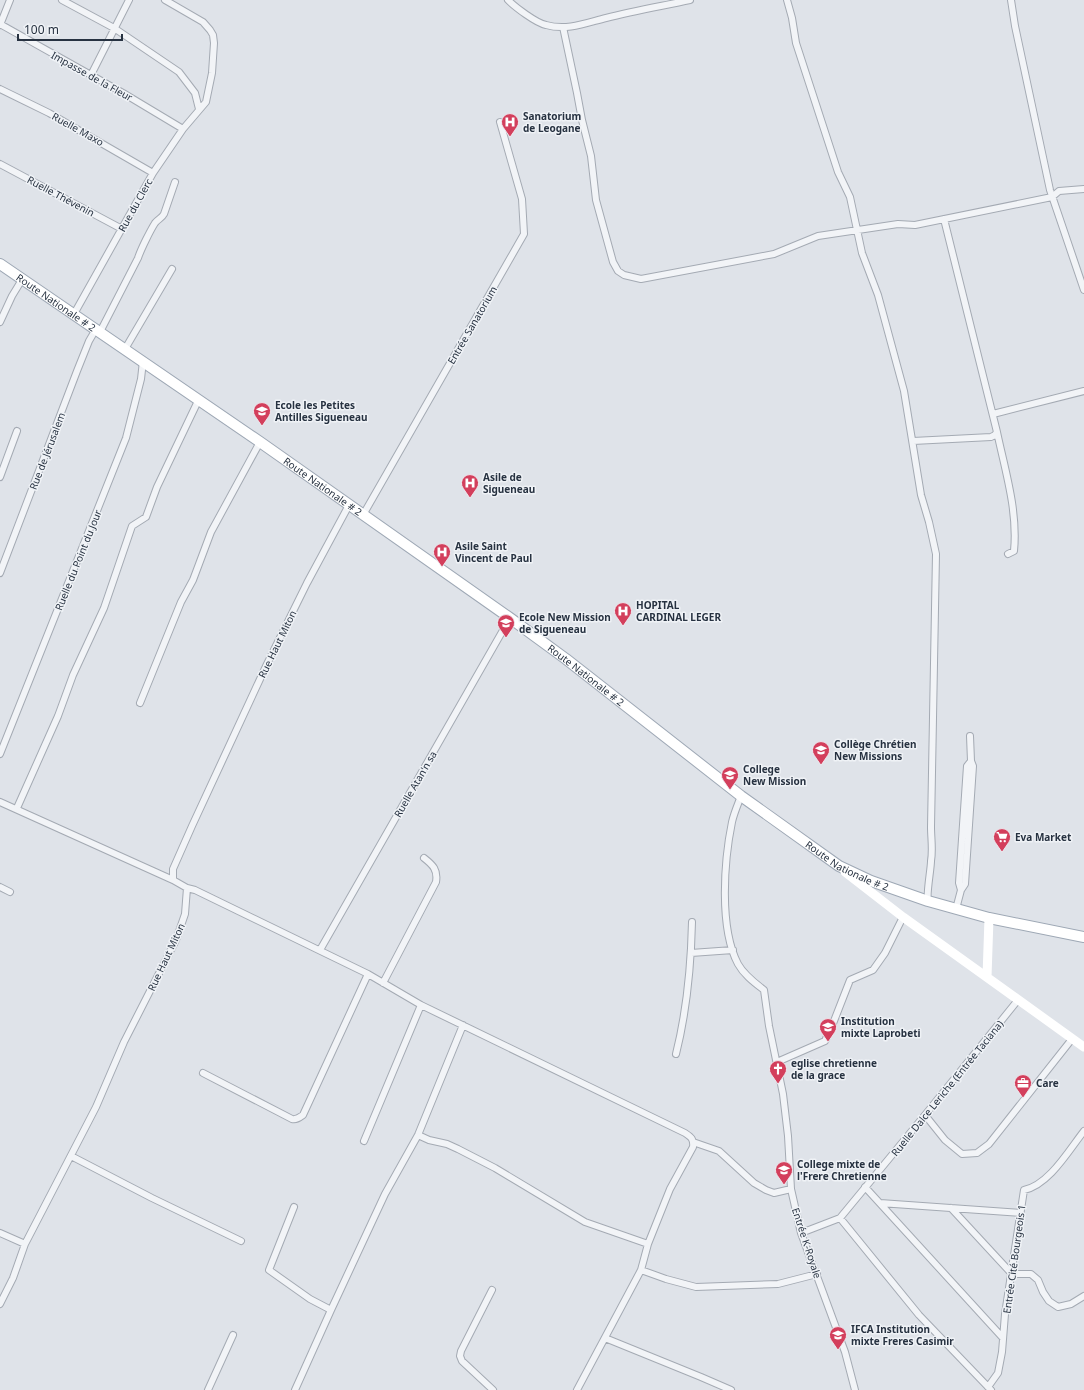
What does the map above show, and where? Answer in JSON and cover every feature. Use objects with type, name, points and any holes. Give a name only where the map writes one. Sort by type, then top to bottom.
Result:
[{"type":"main road","name":"Route Nationale # 2","points":[[0,264],[23,278],[198,401],[260,442],[510,618],[566,659],[742,796],[839,866],[871,881],[928,901],[989,918],[1084,937]]},
{"type":"main road","points":[[839,866],[902,917],[1084,1048]]},
{"type":"main road","points":[[987,977],[989,918]]},
{"type":"street","points":[[0,24],[10,0]]},
{"type":"street","points":[[62,0],[114,28],[179,72],[195,93],[199,109]]},
{"type":"street","points":[[91,75],[129,0]]},
{"type":"street","name":"Rue du Clerc","points":[[74,314],[154,173],[183,129],[206,102],[212,74],[214,43],[213,35],[203,22],[165,0]]},
{"type":"street","points":[[508,0],[515,7],[545,25],[563,27],[581,26],[605,18],[690,0]]},
{"type":"street","points":[[786,0],[792,18],[796,43],[838,172],[850,198],[862,253],[878,295],[904,391],[921,495],[936,554],[931,827],[932,847],[927,898],[928,901]]},
{"type":"street","points":[[1011,0],[1015,26],[1052,196],[1084,290]]},
{"type":"street","name":"Impasse de la Fleur","points":[[0,24],[123,93],[183,129]]},
{"type":"street","points":[[563,27],[591,156],[596,200],[612,262],[618,271],[624,276],[641,279],[774,254],[818,236],[898,224],[915,225],[1052,196],[1059,191],[1084,189]]},
{"type":"street","name":"Ruelle Maxo","points":[[0,89],[49,113],[154,173]]},
{"type":"street","name":"Entrée Sanatorium","points":[[363,514],[524,234],[522,199],[500,122]]},
{"type":"street","name":"Ruelle Thévenin","points":[[0,164],[122,229]]},
{"type":"street","name":"Rue de Jérusalem","points":[[0,573],[2,559],[89,341],[98,330],[156,222],[162,218],[175,182]]},
{"type":"street","points":[[944,219],[993,414],[1010,493],[1014,529],[1014,551],[1008,554]]},
{"type":"street","points":[[125,349],[172,269]]},
{"type":"street","points":[[0,322],[12,296],[23,278]]},
{"type":"street","name":"Ruelle du Point du Jour","points":[[0,754],[126,438],[141,379],[143,361]]},
{"type":"street","points":[[993,414],[1084,391]]},
{"type":"street","points":[[17,808],[58,716],[73,675],[104,608],[132,526],[146,517],[157,487],[198,401]]},
{"type":"street","points":[[0,477],[17,431]]},
{"type":"street","points":[[912,441],[991,437],[997,432]]},
{"type":"street","points":[[140,703],[181,602],[193,580],[211,532],[260,442]]},
{"type":"street","name":"Rue Haut Miton","points":[[173,880],[173,869],[267,664],[307,583],[349,505]]},
{"type":"street","name":"Ruelle Atan'n sa","points":[[320,950],[510,618]]},
{"type":"street","points":[[956,909],[961,890],[959,883],[967,766],[971,760],[970,736]]},
{"type":"street","name":"Entrée K-Royale","points":[[742,796],[732,821],[725,869],[726,918],[733,950],[739,965],[747,976],[764,990],[769,1026],[783,1094],[788,1136],[791,1189],[802,1233],[845,1352],[855,1390]]},
{"type":"street","points":[[0,802],[17,808],[173,880],[187,888],[195,890],[320,950],[368,974],[421,1005],[691,1137],[693,1142],[691,1151],[670,1189],[648,1244],[641,1270],[577,1390]]},
{"type":"street","points":[[383,983],[436,882],[437,876],[434,866],[424,858]]},
{"type":"street","points":[[0,887],[10,892]]},
{"type":"street","name":"Rue Haut Miton","points":[[0,1304],[25,1244],[96,1107],[124,1042],[176,940],[185,914],[187,888]]},
{"type":"street","points":[[777,1062],[825,1041],[850,980],[873,970],[885,953],[902,917]]},
{"type":"street","points":[[676,1054],[682,1029],[692,953],[692,922]]},
{"type":"street","points":[[692,953],[733,950]]},
{"type":"street","points":[[202,1073],[292,1119],[300,1117],[303,1115],[368,974]]},
{"type":"street","name":"Ruelle Dalce Leriche (Entrée Taciana)","points":[[802,1233],[840,1218],[1018,1000]]},
{"type":"street","points":[[364,1141],[421,1005]]},
{"type":"street","points":[[296,1390],[331,1310],[385,1194],[418,1135],[463,1025]]},
{"type":"street","points":[[925,1115],[945,1140],[962,1154],[977,1153],[989,1144],[1072,1039]]},
{"type":"street","name":"Entrée Cité Bourgeois 1","points":[[990,1388],[998,1373],[1002,1352],[1005,1314],[1024,1190],[1032,1188],[1048,1176],[1084,1130]]},
{"type":"street","points":[[418,1135],[429,1140],[447,1144],[495,1168],[585,1222],[648,1244]]},
{"type":"street","points":[[693,1142],[719,1151],[754,1183],[766,1190],[774,1193],[791,1189]]},
{"type":"street","points":[[71,1156],[152,1198],[241,1241]]},
{"type":"street","points":[[865,1187],[1003,1338]]},
{"type":"street","points":[[880,1203],[1021,1213]]},
{"type":"street","points":[[294,1207],[268,1270],[310,1299],[331,1310]]},
{"type":"street","points":[[951,1208],[1012,1274],[1031,1274],[1038,1280],[1049,1301],[1058,1307],[1071,1304],[1084,1296]]},
{"type":"street","points":[[840,1218],[919,1315],[990,1388]]},
{"type":"street","points":[[0,1233],[25,1244]]},
{"type":"street","points":[[641,1270],[666,1279],[696,1287],[778,1284],[817,1274]]},
{"type":"street","points":[[492,1290],[461,1351],[460,1356],[462,1361],[493,1390]]},
{"type":"street","points":[[208,1390],[233,1335]]},
{"type":"street","points":[[605,1338],[731,1390]]},
{"type":"place","name":"Sanatorium de Leogane","points":[[510,137]]},
{"type":"place","name":"Ecole les Petites Antilles Sigueneau","points":[[262,426]]},
{"type":"place","name":"Asile de Sigueneau","points":[[470,498]]},
{"type":"place","name":"Asile Saint Vincent de Paul","points":[[442,567]]},
{"type":"place","name":"HOPITAL CARDINAL LEGER","points":[[623,626]]},
{"type":"place","name":"Ecole New Mission de Sigueneau","points":[[506,638]]},
{"type":"place","name":"Collège Chrétien New Missions","points":[[821,765]]},
{"type":"place","name":"College New Mission","points":[[730,790]]},
{"type":"place","name":"Eva Market","points":[[1002,852]]},
{"type":"place","name":"Institution mixte Laprobeti","points":[[828,1042]]},
{"type":"place","name":"eglise chretienne de la grace","points":[[778,1084]]},
{"type":"place","name":"Care","points":[[1023,1098]]},
{"type":"place","name":"College mixte de l'Frere Chretienne","points":[[784,1185]]},
{"type":"place","name":"IFCA Institution mixte Freres Casimir","points":[[838,1350]]}]
